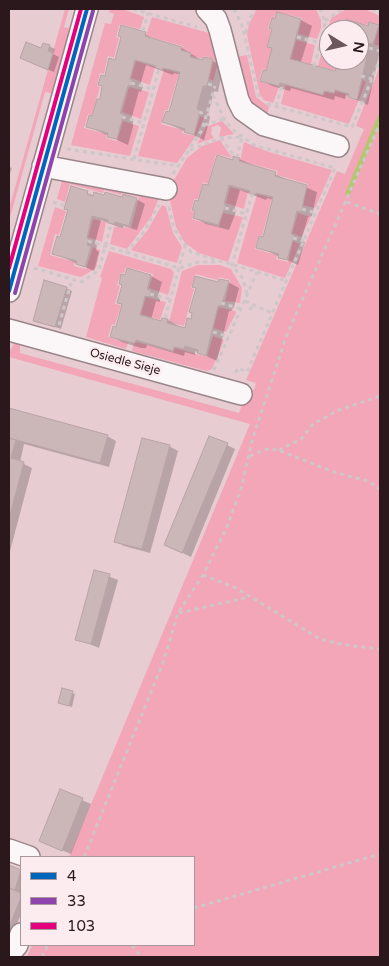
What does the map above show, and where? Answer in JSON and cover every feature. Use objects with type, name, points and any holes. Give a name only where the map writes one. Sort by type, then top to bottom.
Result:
[{"type":"street","points":[[9,291],[87,9]]},
{"type":"street","points":[[204,18],[216,20],[238,100],[244,110],[264,125],[338,146]]},
{"type":"street","points":[[43,166],[166,189]]},
{"type":"street","name":"Osiedle Sieje","points":[[9,330],[238,387]]},
{"type":"street","points":[[9,850],[25,856]]},
{"type":"street","points":[[9,954],[20,936]]},
{"type":"path","points":[[133,9],[148,13],[204,18]]},
{"type":"path","points":[[234,9],[245,36],[258,95],[263,102],[352,127],[380,58]]},
{"type":"path","points":[[245,36],[249,20],[255,9]]},
{"type":"path","points":[[326,20],[343,9]]},
{"type":"path","points":[[143,32],[148,13]]},
{"type":"path","points":[[296,37],[319,43]]},
{"type":"path","points":[[314,66],[319,47]]},
{"type":"path","points":[[369,48],[380,51]]},
{"type":"path","points":[[134,159],[159,69]]},
{"type":"path","points":[[361,76],[372,79]]},
{"type":"path","points":[[126,253],[152,220],[178,166],[190,151],[204,125],[217,77]]},
{"type":"path","points":[[131,83],[153,89]]},
{"type":"path","points":[[276,106],[283,83]]},
{"type":"path","points":[[213,95],[224,119],[242,137],[254,145],[335,168],[247,372],[238,368],[236,370],[234,377],[238,387]]},
{"type":"path","points":[[199,112],[208,114]]},
{"type":"path","points":[[122,117],[144,123]]},
{"type":"path","points":[[204,125],[224,119]]},
{"type":"path","points":[[84,856],[161,669],[178,613],[202,575],[227,527],[241,490],[249,456],[286,337],[347,202],[380,123]]},
{"type":"path","points":[[190,151],[206,142],[221,138],[242,137]]},
{"type":"path","points":[[221,138],[232,153],[237,156],[242,137]]},
{"type":"path","points":[[67,149],[178,166]]},
{"type":"path","points":[[166,189],[174,229],[191,252],[287,281]]},
{"type":"path","points":[[232,265],[252,194]]},
{"type":"path","points":[[53,202],[65,206]]},
{"type":"path","points":[[347,202],[380,214]]},
{"type":"path","points":[[225,208],[247,214]]},
{"type":"path","points":[[302,209],[316,213]]},
{"type":"path","points":[[34,268],[82,282],[99,270],[111,224]]},
{"type":"path","points":[[293,238],[304,241]]},
{"type":"path","points":[[88,241],[179,268],[199,262],[220,262]]},
{"type":"path","points":[[165,318],[185,246]]},
{"type":"path","points":[[232,265],[243,278],[247,295]]},
{"type":"path","points":[[210,373],[214,370],[257,272]]},
{"type":"path","points":[[57,333],[72,279]]},
{"type":"path","points":[[150,294],[170,300]]},
{"type":"path","points":[[244,301],[272,314]]},
{"type":"path","points":[[221,303],[241,309]]},
{"type":"path","points":[[250,310],[253,305]]},
{"type":"path","points":[[213,332],[229,337]]},
{"type":"path","points":[[278,450],[301,439],[313,424],[339,410],[380,396]]},
{"type":"path","points":[[249,456],[267,449],[278,450],[334,472],[368,481],[380,489]]},
{"type":"path","points":[[202,575],[236,588],[320,639],[345,645],[380,649]]},
{"type":"path","points":[[178,613],[214,607],[249,597]]},
{"type":"path","points":[[195,908],[380,854]]},
{"type":"path","points":[[133,946],[141,957]]},
{"type":"shaded area","points":[[65,9],[69,9],[64,27],[74,30],[55,94],[45,92],[9,221],[9,209]]},
{"type":"shaded area","points":[[110,9],[123,9],[144,17],[140,29],[120,24],[116,37],[119,38],[114,58],[108,56],[104,74],[100,73],[97,86],[100,87],[92,115],[88,114],[84,128],[106,134],[106,138],[117,141],[123,121],[139,126],[130,156],[71,145],[105,23],[111,24],[114,14],[109,12]]},
{"type":"shaded area","points":[[257,9],[316,9],[321,20],[319,20],[317,39],[298,34],[302,18],[277,12],[274,18],[271,18],[268,28],[271,30],[267,47],[272,48],[266,70],[262,69],[259,81],[279,87],[273,103],[264,100],[260,95],[247,35],[249,24]]},
{"type":"shaded area","points":[[347,9],[365,9],[380,16],[380,46],[374,44],[379,25],[369,22],[369,20],[330,20]]},
{"type":"shaded area","points":[[152,17],[209,33],[217,67],[213,81],[209,79],[214,59],[204,56],[203,59],[191,56],[192,53],[182,50],[183,46],[146,36]]},
{"type":"shaded area","points":[[296,40],[315,45],[311,64],[291,59]]},
{"type":"shaded area","points":[[247,55],[256,97],[269,107],[267,114],[249,105],[237,57]]},
{"type":"shaded area","points":[[136,61],[155,67],[150,85],[131,78]]},
{"type":"shaded area","points":[[380,66],[380,957],[27,957],[32,946],[195,946],[195,856],[69,856],[250,424],[9,357],[9,352],[17,340],[20,340],[20,353],[239,413],[248,389],[254,390],[256,383],[246,380],[337,171],[345,174],[364,129],[356,126]]},
{"type":"shaded area","points":[[164,69],[179,73],[168,110],[165,110],[161,124],[183,130],[182,133],[194,136],[200,116],[204,118],[196,136],[177,163],[138,156]]},
{"type":"shaded area","points":[[363,80],[366,82],[349,124],[281,104],[286,84],[324,95],[325,91],[334,94],[335,91],[347,94],[347,98],[357,100]]},
{"type":"shaded area","points":[[129,87],[149,92],[141,119],[122,112]]},
{"type":"shaded area","points":[[222,121],[234,134],[219,137],[221,128],[218,125],[212,127],[211,134],[214,138],[197,144],[206,127]]},
{"type":"shaded area","points":[[220,140],[232,158],[216,154],[208,184],[203,182],[198,199],[194,199],[191,211],[194,212],[192,219],[219,227],[223,213],[243,217],[228,262],[199,253],[185,243],[176,227],[170,200],[171,185],[187,158],[202,146]]},
{"type":"shaded area","points":[[244,142],[269,152],[332,170],[315,208],[302,205],[308,184],[277,175],[278,171],[240,161]]},
{"type":"shaded area","points":[[63,177],[161,193],[151,217],[127,249],[110,244],[114,227],[131,228],[139,197],[122,192],[121,195],[104,190],[103,193],[70,184],[65,202],[57,199]]},
{"type":"shaded area","points":[[230,187],[248,192],[244,209],[226,203]]},
{"type":"shaded area","points":[[257,194],[272,198],[262,236],[259,235],[255,249],[277,255],[276,259],[288,262],[293,241],[300,244],[285,278],[237,263]]},
{"type":"shaded area","points":[[162,205],[166,207],[173,233],[182,247],[177,263],[131,250],[147,231]]},
{"type":"shaded area","points":[[55,207],[66,211],[59,235],[55,234],[50,255],[75,262],[74,266],[86,269],[93,247],[100,250],[96,268],[81,277],[38,266]]},
{"type":"shaded area","points":[[298,213],[311,217],[301,237],[292,233]]},
{"type":"shaded area","points":[[93,219],[106,222],[102,242],[88,237]]},
{"type":"shaded area","points":[[109,251],[171,269],[174,273],[168,295],[149,288],[153,274],[126,267],[124,273],[121,273],[117,285],[120,286],[115,304],[121,305],[115,325],[112,324],[108,337],[128,343],[126,349],[86,337],[102,278],[100,277]]},
{"type":"shaded area","points":[[198,265],[220,265],[231,269],[242,288],[240,303],[225,301],[230,280],[219,277],[218,280],[195,274],[191,288],[194,289],[184,326],[169,322],[182,271]]},
{"type":"shaded area","points":[[146,297],[166,302],[160,320],[141,314]]},
{"type":"shaded area","points":[[219,307],[235,311],[236,313],[226,332],[213,328]]},
{"type":"shaded area","points":[[213,336],[224,340],[212,369],[207,371],[132,351],[134,343],[137,342],[173,352],[175,348],[207,357]]},
{"type":"building","points":[[277,12],[301,19],[290,59],[319,67],[319,70],[364,70],[357,100],[348,97],[349,94],[335,90],[334,93],[324,91],[323,95],[280,83],[279,86],[260,81],[263,70],[266,71],[272,48],[267,47],[272,29],[269,28],[272,18],[275,19]]},
{"type":"building","points":[[369,22],[379,25],[373,44],[370,43],[369,47]]},
{"type":"building","points":[[121,25],[146,32],[145,36],[182,47],[181,50],[191,53],[190,57],[203,60],[204,57],[213,59],[207,86],[203,86],[197,109],[199,109],[199,116],[194,135],[184,132],[185,129],[162,122],[166,111],[169,112],[180,72],[163,68],[162,70],[156,68],[156,66],[135,60],[130,79],[132,80],[131,86],[128,86],[120,113],[123,114],[117,139],[107,137],[108,133],[86,127],[89,115],[92,116],[97,99],[100,99],[102,86],[98,85],[101,75],[105,76],[109,58],[115,60],[121,37],[118,36]]},
{"type":"building","points":[[26,42],[41,48],[43,43],[50,45],[48,51],[53,53],[48,70],[20,58]]},
{"type":"building","points":[[217,155],[233,160],[233,156],[240,158],[239,161],[276,172],[275,176],[307,185],[301,212],[297,211],[291,234],[294,235],[287,260],[278,258],[279,254],[256,248],[259,236],[263,237],[273,197],[256,193],[255,195],[249,193],[250,191],[229,185],[224,204],[226,205],[218,225],[193,218],[195,211],[192,210],[195,200],[198,201],[203,184],[208,185]]},
{"type":"building","points":[[71,186],[88,191],[87,194],[93,196],[94,192],[104,195],[105,192],[122,197],[123,194],[137,198],[129,226],[115,222],[114,224],[108,223],[108,220],[92,216],[87,238],[89,239],[87,245],[91,246],[85,267],[76,264],[77,261],[52,254],[57,236],[60,237],[68,210],[64,209]]},
{"type":"building","points":[[127,268],[151,275],[147,289],[151,290],[150,294],[149,297],[145,296],[140,315],[161,321],[162,318],[168,319],[167,323],[185,328],[187,318],[191,319],[192,313],[189,312],[196,288],[192,287],[195,276],[218,282],[219,279],[229,281],[223,300],[220,306],[218,306],[206,356],[197,353],[198,350],[185,346],[184,349],[174,347],[173,351],[136,340],[135,343],[110,337],[113,326],[116,327],[122,304],[117,303],[122,285],[119,284],[121,274],[125,275]]},
{"type":"building","points":[[44,280],[67,287],[55,327],[33,321]]},
{"type":"building","points":[[9,408],[108,435],[100,463],[9,438]]},
{"type":"building","points":[[209,436],[228,443],[182,553],[164,545]]},
{"type":"building","points":[[9,438],[16,440],[11,458],[24,462],[9,519]]},
{"type":"building","points":[[142,438],[170,445],[142,549],[114,542]]},
{"type":"building","points":[[94,570],[110,574],[91,644],[75,640]]},
{"type":"building","points":[[62,688],[73,691],[69,706],[58,703]]},
{"type":"building","points":[[60,789],[83,798],[62,851],[39,841]]},
{"type":"building","points":[[9,865],[20,870],[20,873],[15,890],[9,888]]},
{"type":"building","points":[[9,888],[20,893],[20,900],[9,928]]},
{"type":"waterway","points":[[348,193],[380,117]]},
{"type":"transit line","name":"103","points":[[9,268],[81,9]]},
{"type":"transit line","name":"4","points":[[9,291],[87,9]]},
{"type":"transit line","name":"33","points":[[15,293],[93,11]]}]
